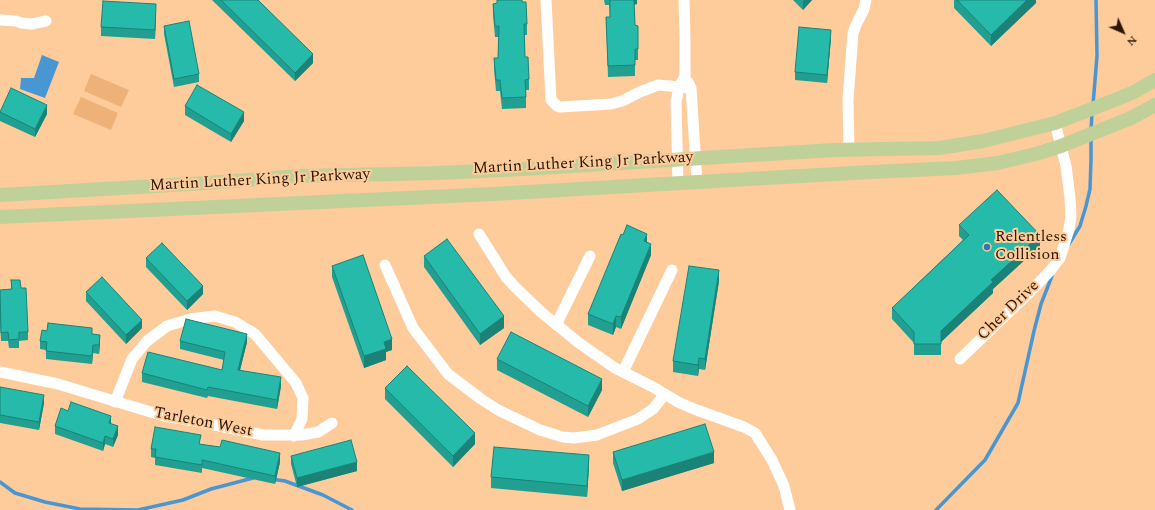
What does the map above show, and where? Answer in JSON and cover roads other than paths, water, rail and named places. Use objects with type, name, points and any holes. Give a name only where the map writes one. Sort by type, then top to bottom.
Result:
[{"type":"main road","name":"Martin Luther King Jr Parkway","points":[[0,195],[298,176],[492,170],[849,150],[939,148],[983,141],[1055,123],[1102,106],[1132,93],[1155,80]]},
{"type":"main road","name":"Martin Luther King Jr Parkway","points":[[0,217],[493,194],[956,168],[998,163],[1039,153],[1061,146],[1131,118],[1155,105]]},
{"type":"street","points":[[546,0],[551,100],[557,106],[612,104],[658,85],[691,88]]},
{"type":"street","points":[[684,0],[685,76],[691,88],[697,182]]},
{"type":"street","points":[[849,150],[848,100],[853,33],[864,9],[866,0]]},
{"type":"street","points":[[0,20],[31,24],[46,21]]},
{"type":"street","points":[[678,183],[676,102],[679,87],[685,76]]},
{"type":"street","name":"Cher Drive","points":[[960,359],[1045,276],[1060,258],[1069,229],[1071,216],[1069,179],[1055,123]]},
{"type":"street","points":[[479,234],[506,277],[541,312],[579,343],[615,368],[694,409],[744,427],[755,434],[772,460],[784,486],[790,510]]},
{"type":"street","points":[[556,325],[590,256]]},
{"type":"street","points":[[385,265],[413,328],[448,374],[481,400],[498,410],[540,430],[563,437],[574,438],[597,435],[638,419],[653,409],[665,394]]},
{"type":"street","points":[[623,372],[672,270]]},
{"type":"street","points":[[114,402],[132,359],[147,340],[167,326],[190,319],[215,316],[236,322],[255,334],[296,383],[303,398],[302,419],[294,436]]},
{"type":"street","name":"Tarleton West","points":[[0,372],[58,384],[164,416],[263,435],[302,435],[318,432],[332,423]]},
{"type":"water","points":[[42,55],[59,62],[45,98],[20,89],[21,78],[34,78]]},
{"type":"waterway","points":[[1093,105],[1097,56],[1096,0]]},
{"type":"waterway","points":[[1091,131],[1092,113]]},
{"type":"waterway","points":[[1069,244],[1080,226],[1090,189],[1091,137]]},
{"type":"waterway","points":[[936,510],[985,460],[1018,403],[1041,304],[1052,276]]},
{"type":"waterway","points":[[0,482],[15,493],[45,502],[80,509],[138,510],[183,500],[211,489],[253,478]]},
{"type":"waterway","points":[[271,479],[285,481],[323,495],[352,510]]},
{"type":"place","name":"Relentless Collision","points":[[987,247]]}]
